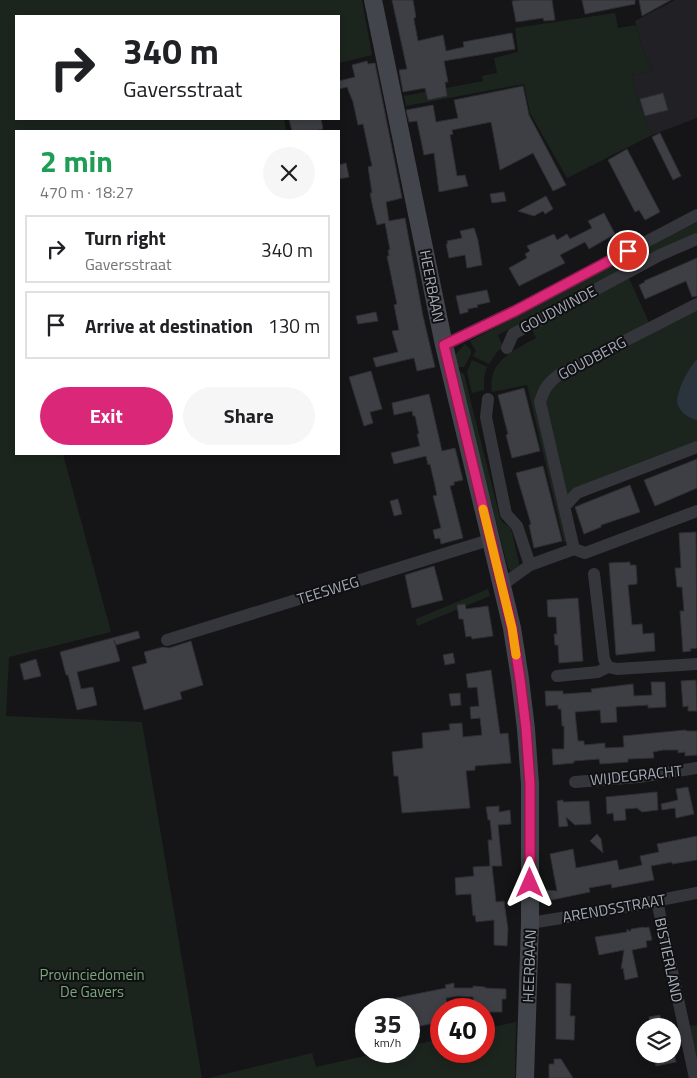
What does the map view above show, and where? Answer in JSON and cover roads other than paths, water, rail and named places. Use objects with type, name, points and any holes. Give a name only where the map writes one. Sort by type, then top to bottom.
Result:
[{"type":"street","name":"HEERBAAN","points":[[373,0],[444,345],[512,628],[526,728],[530,784],[530,923],[526,1078]]},
{"type":"street","points":[[444,345],[515,311],[697,215]]},
{"type":"street","name":"GOUDWINDE","points":[[507,348],[513,334],[660,255],[697,239]]},
{"type":"street","name":"GOUDBERG","points":[[574,549],[540,402],[543,392],[548,384],[560,374],[697,304]]},
{"type":"street","points":[[488,399],[486,417],[506,514],[518,526],[530,565]]},
{"type":"street","points":[[564,507],[577,493],[697,447]]},
{"type":"street","points":[[501,586],[530,565],[574,549],[586,553],[697,511]]},
{"type":"street","name":"TEESWEG","points":[[167,640],[490,540]]},
{"type":"street","points":[[594,574],[604,659],[608,667]]},
{"type":"street","points":[[556,676],[598,672],[608,667],[617,669],[697,664]]},
{"type":"street","name":"WIJDEGRACHT","points":[[575,782],[639,777],[697,768]]},
{"type":"street","name":"ARENDSSTRAAT","points":[[530,923],[697,893]]},
{"type":"street","name":"BISTIERLAND","points":[[657,901],[695,1073]]},
{"type":"park label","name":"Provinciedomein De Gavers","points":[[92,982]]}]
